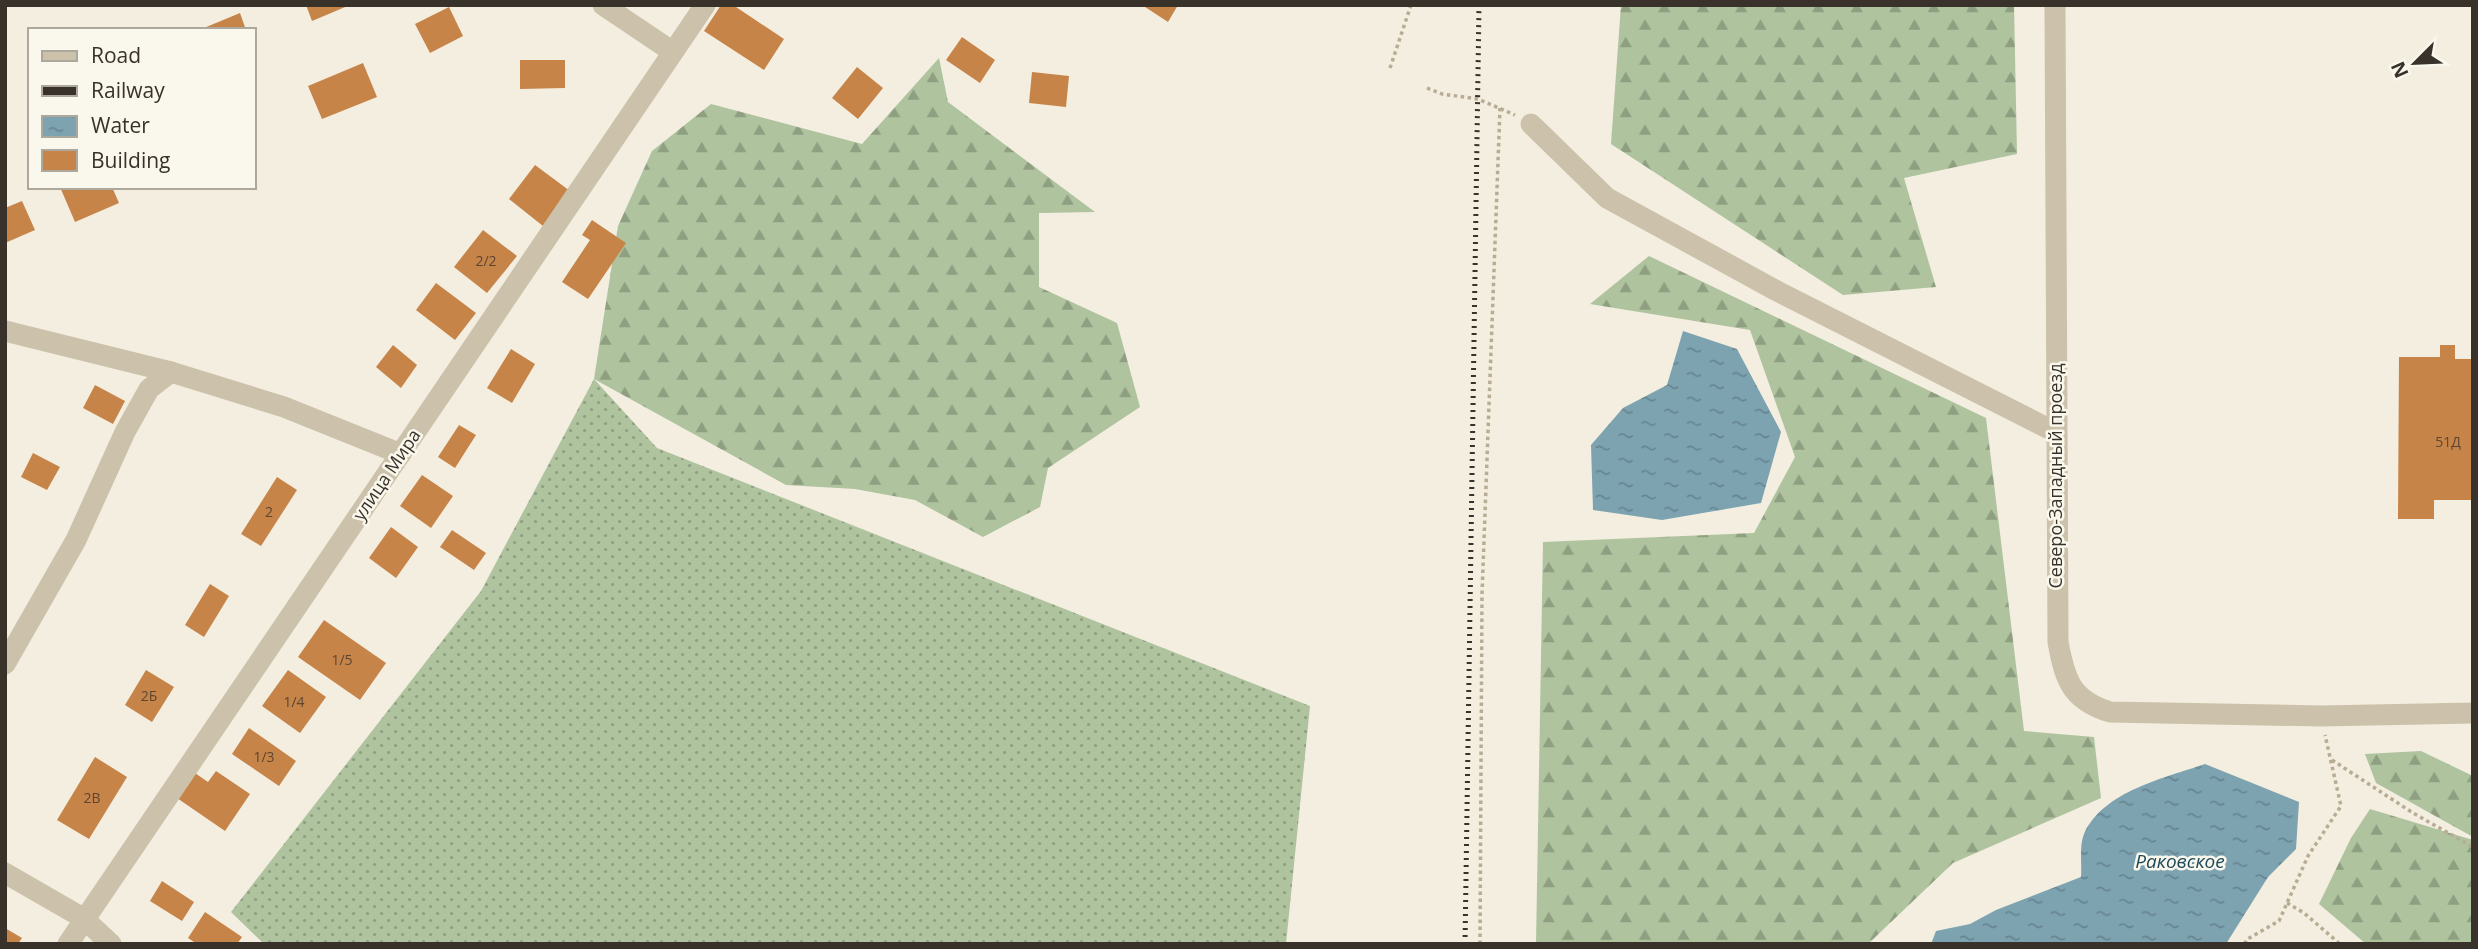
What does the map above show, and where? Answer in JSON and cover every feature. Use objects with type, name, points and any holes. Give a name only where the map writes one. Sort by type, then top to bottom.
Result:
[{"type":"street","points":[[603,5],[673,52]]},
{"type":"street","name":"улица Мира","points":[[68,944],[83,918],[705,5]]},
{"type":"street","name":"Северо-Западный проезд","points":[[2055,5],[2058,642],[2068,681],[2090,706],[2110,712],[2321,716],[2473,713]]},
{"type":"street","points":[[1531,124],[1607,198],[1777,291],[2055,432]]},
{"type":"street","points":[[5,331],[171,372],[284,407],[401,454]]},
{"type":"street","points":[[5,664],[76,540],[125,432],[149,389],[171,372]]},
{"type":"street","points":[[5,873],[83,918],[111,944]]},
{"type":"path","points":[[1390,68],[1411,5]]},
{"type":"path","points":[[1427,88],[1442,94],[1478,99],[1500,107],[1531,124]]},
{"type":"path","points":[[1480,944],[1482,595],[1500,107]]},
{"type":"path","points":[[2245,944],[2246,940],[2279,921],[2308,856],[2341,806],[2321,716]]},
{"type":"path","points":[[2330,758],[2413,813],[2473,847]]},
{"type":"path","points":[[2287,903],[2304,913],[2340,944]]},
{"type":"green space","points":[[1621,5],[2014,5],[2017,154],[1904,178],[1936,287],[1843,295],[1611,144]]},
{"type":"green space","points":[[939,58],[948,102],[1095,212],[1039,213],[1039,287],[1117,323],[1140,407],[1048,468],[1040,507],[983,537],[915,500],[855,489],[786,485],[594,379],[618,226],[652,151],[711,104],[862,144]]},
{"type":"green space","points":[[1649,256],[1986,418],[2024,731],[2094,737],[2101,798],[1953,863],[1868,944],[1536,944],[1543,542],[1754,533],[1795,457],[1750,330],[1590,304]]},
{"type":"green space","points":[[594,379],[657,448],[1310,706],[1286,944],[264,944],[231,912],[481,591]]},
{"type":"green space","points":[[2421,751],[2473,776],[2473,837],[2376,783],[2365,754]]},
{"type":"green space","points":[[2370,809],[2473,840],[2473,944],[2366,944],[2319,904],[2351,838]]},
{"type":"water","points":[[1683,331],[1737,349],[1781,432],[1761,503],[1662,520],[1593,510],[1591,445],[1623,408],[1667,385]]},
{"type":"water","name":"Раковское","points":[[2205,764],[2299,802],[2296,849],[2268,877],[2226,944],[1931,944],[1936,931],[1970,924],[1996,910],[2081,877],[2082,839],[2093,819],[2105,807],[2137,788]]},
{"type":"building","points":[[306,5],[350,5],[312,21]]},
{"type":"building","points":[[721,5],[733,5],[784,39],[764,70],[704,31]]},
{"type":"building","points":[[1142,5],[1178,5],[1168,22]]},
{"type":"building","points":[[449,7],[463,36],[430,53],[415,24]]},
{"type":"building","points":[[240,13],[245,28],[204,28]]},
{"type":"building","points":[[962,37],[995,60],[980,83],[946,60]]},
{"type":"building","points":[[520,60],[565,60],[565,88],[520,89]]},
{"type":"building","points":[[363,63],[377,97],[322,119],[308,86]]},
{"type":"building","points":[[857,67],[883,88],[858,119],[832,98]]},
{"type":"building","points":[[1032,72],[1069,76],[1066,107],[1029,103]]},
{"type":"building","points":[[535,165],[570,191],[543,226],[509,199]]},
{"type":"building","points":[[61,189],[113,189],[119,203],[75,222]]},
{"type":"building","points":[[22,201],[35,230],[5,243],[5,208]]},
{"type":"building","points":[[592,220],[626,243],[588,299],[562,282],[590,240],[582,235]]},
{"type":"building","points":[[483,230],[517,256],[487,293],[454,267]]},
{"type":"building","points":[[436,283],[476,313],[455,340],[416,310]]},
{"type":"building","points":[[393,345],[417,365],[401,388],[376,367]]},
{"type":"building","points":[[2440,345],[2455,345],[2455,359],[2473,359],[2473,500],[2434,500],[2434,519],[2398,519],[2399,357],[2440,357]]},
{"type":"building","points":[[511,349],[535,364],[512,403],[487,388]]},
{"type":"building","points":[[95,385],[125,401],[113,424],[83,408]]},
{"type":"building","points":[[459,425],[476,435],[455,468],[438,457]]},
{"type":"building","points":[[33,453],[60,467],[47,490],[21,477]]},
{"type":"building","points":[[422,475],[453,496],[431,528],[400,506]]},
{"type":"building","points":[[277,477],[297,490],[261,546],[241,534]]},
{"type":"building","points":[[391,527],[418,547],[396,578],[369,558]]},
{"type":"building","points":[[452,530],[486,553],[474,570],[440,547]]},
{"type":"building","points":[[210,584],[229,596],[204,637],[185,625]]},
{"type":"building","points":[[324,620],[386,663],[360,700],[298,657]]},
{"type":"building","points":[[146,670],[174,687],[152,722],[125,705]]},
{"type":"building","points":[[288,670],[326,697],[300,733],[262,706]]},
{"type":"building","points":[[249,728],[296,761],[279,786],[232,754]]},
{"type":"building","points":[[95,757],[127,777],[89,839],[57,820]]},
{"type":"building","points":[[192,771],[208,782],[216,771],[250,794],[225,831],[174,796]]},
{"type":"building","points":[[162,881],[194,902],[182,921],[150,901]]},
{"type":"building","points":[[205,912],[242,937],[237,944],[197,944],[188,938]]},
{"type":"building","points":[[5,928],[22,938],[18,944],[5,944]]},
{"type":"railway","points":[[1465,944],[1479,5]]}]
